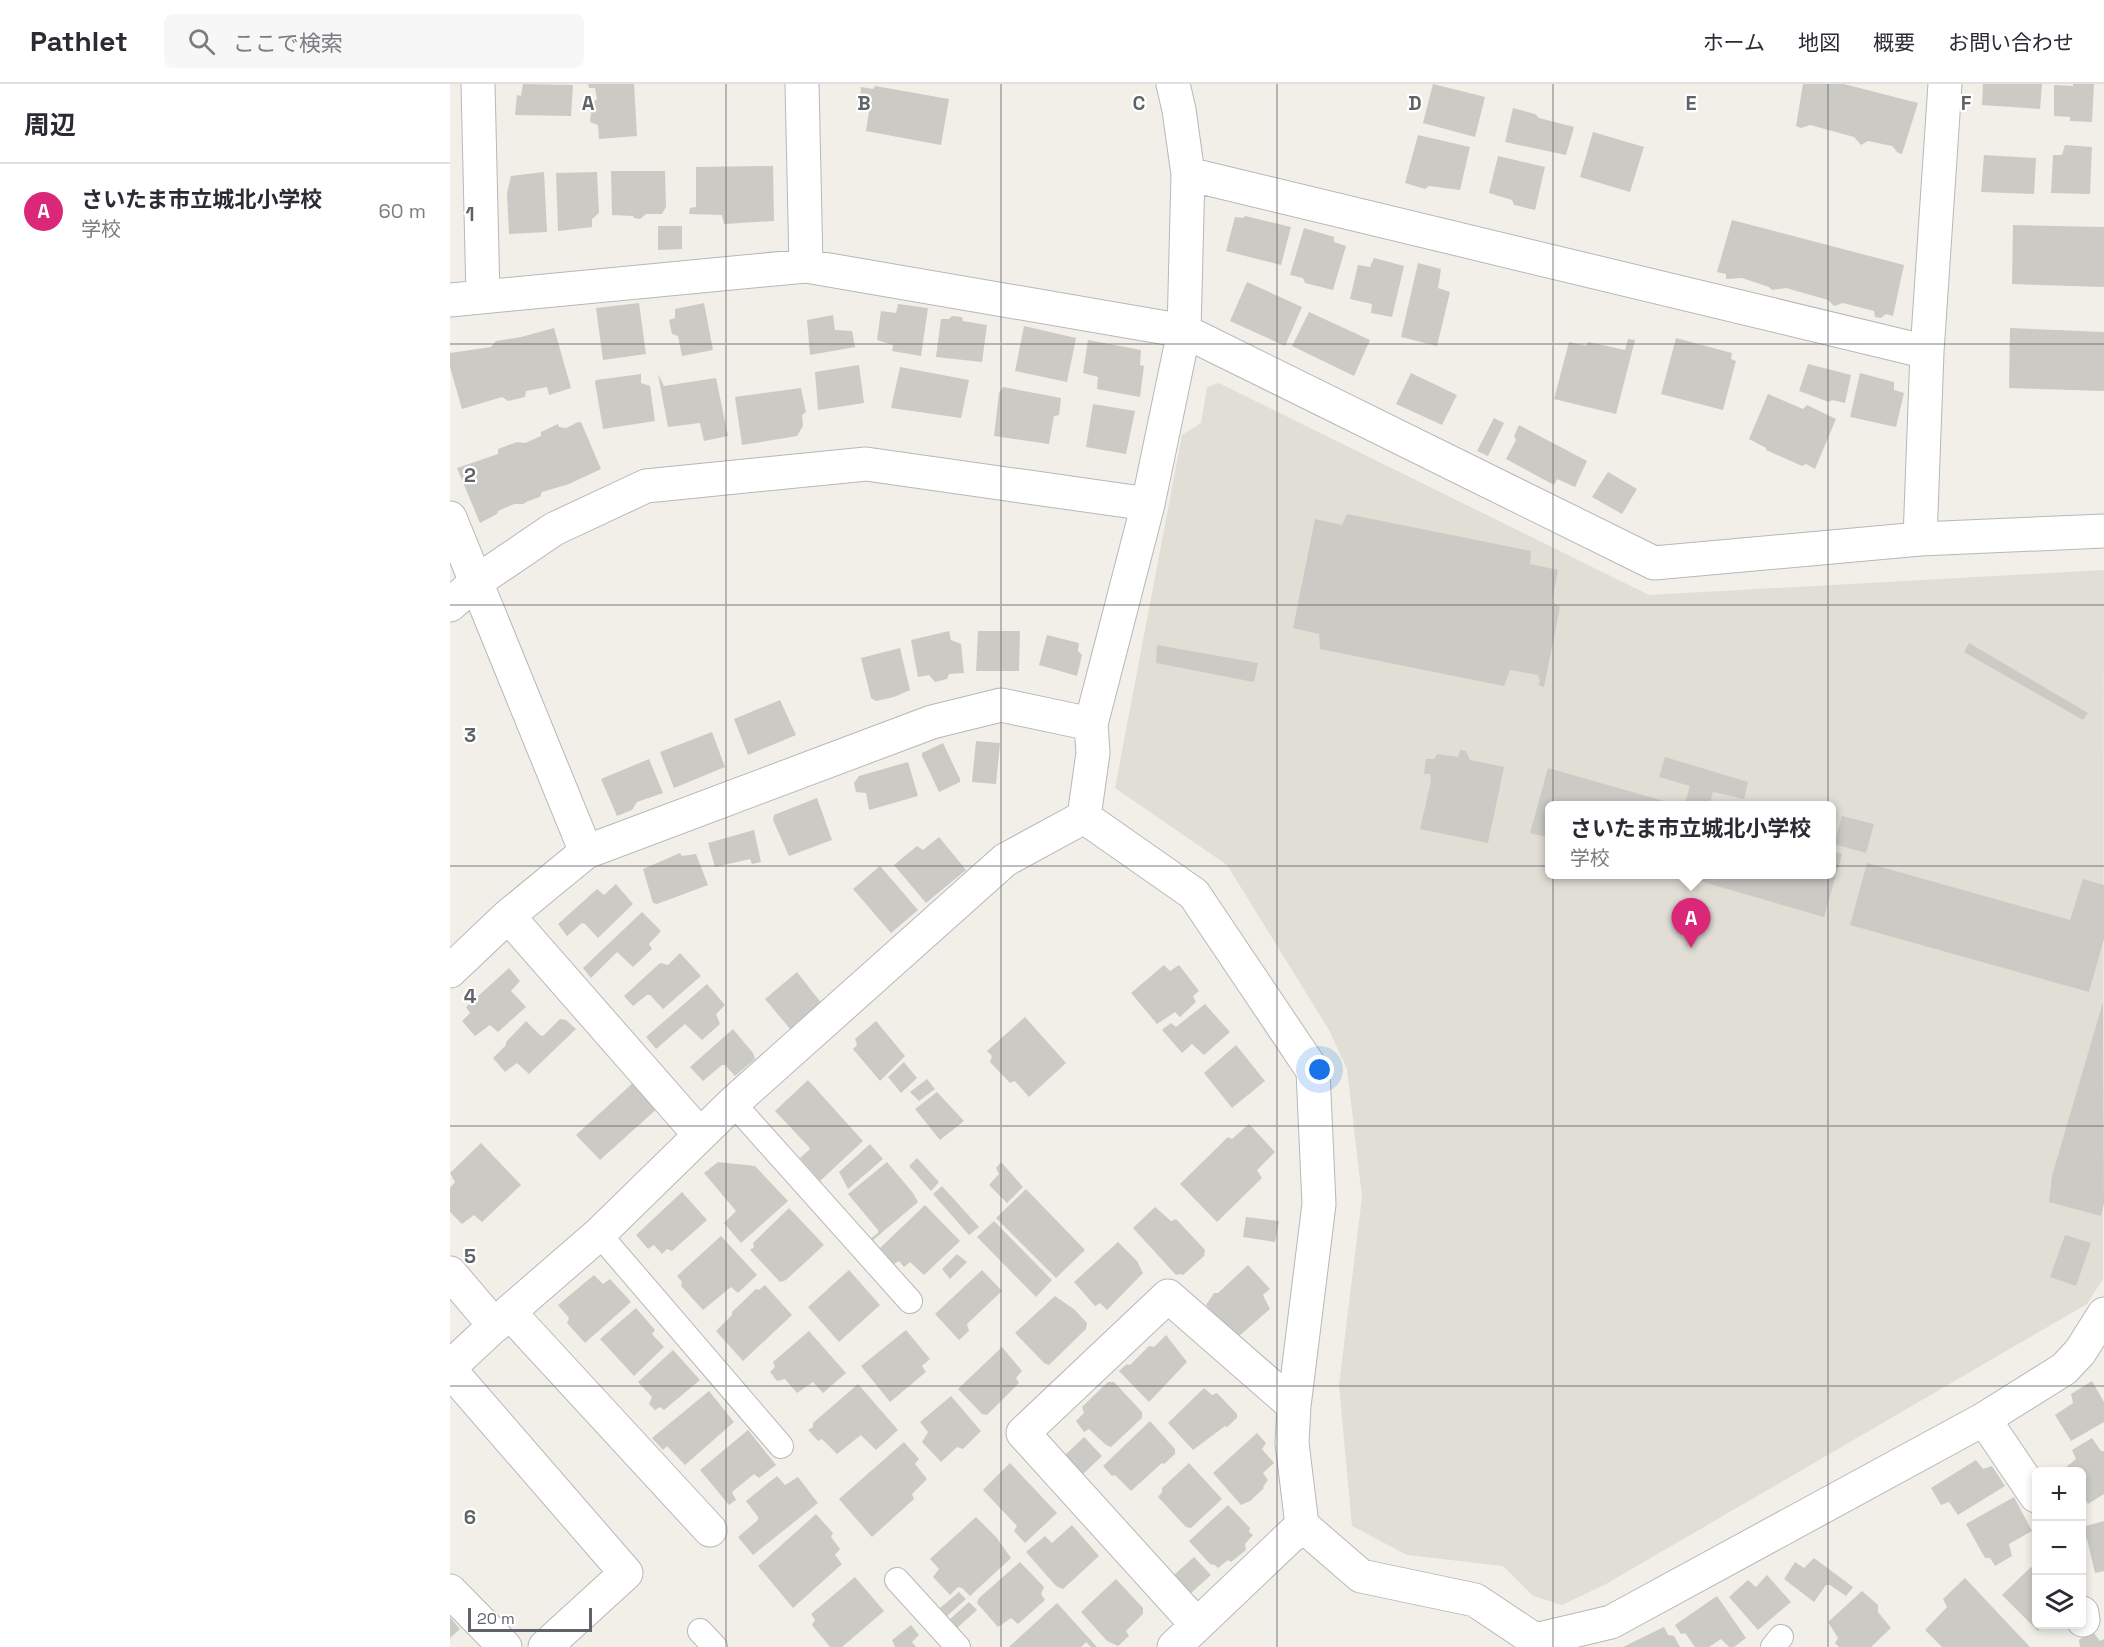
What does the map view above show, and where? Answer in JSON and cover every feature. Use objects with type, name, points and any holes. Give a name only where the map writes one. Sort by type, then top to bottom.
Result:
[{"type":"street","points":[[478,84],[483,297]]},
{"type":"street","points":[[802,84],[806,266]]},
{"type":"street","points":[[1084,817],[1093,753],[1091,724],[1148,504],[1184,331],[1188,174],[1173,84]]},
{"type":"street","points":[[1920,538],[1927,352],[1945,84]]},
{"type":"street","points":[[1188,174],[1927,352]]},
{"type":"street","points":[[450,300],[806,266],[1184,331],[1654,563],[1920,538],[2104,531]]},
{"type":"street","points":[[450,605],[476,582],[554,529],[646,486],[866,464],[1148,504]]},
{"type":"street","points":[[450,519],[586,852]]},
{"type":"street","points":[[450,970],[508,916],[586,852],[932,722],[1001,705],[1091,724]]},
{"type":"street","points":[[545,1647],[627,1573],[450,1369],[502,1319],[598,1234],[733,1103],[1005,860],[1084,817]]},
{"type":"street","points":[[1084,817],[1194,894],[1313,1071],[1319,1204],[1294,1406],[1292,1443],[1302,1525],[1361,1576],[1475,1600],[1538,1644],[1611,1622],[1984,1419],[2064,1369],[2080,1352],[2104,1314]]},
{"type":"street","points":[[508,916],[700,1135]]},
{"type":"street","points":[[450,1273],[502,1319],[710,1530]]},
{"type":"street","points":[[1294,1406],[1168,1296],[1023,1433],[1186,1636],[1302,1525]]},
{"type":"street","points":[[1984,1419],[2032,1489]]},
{"type":"street","points":[[450,1591],[505,1647]]},
{"type":"lane","points":[[733,1103],[910,1301]]},
{"type":"lane","points":[[598,1234],[781,1446]]},
{"type":"lane","points":[[897,1580],[958,1647]]},
{"type":"shaded area","points":[[1219,383],[1649,595],[2104,570],[2103,1279],[2087,1304],[1606,1584],[1562,1605],[1533,1596],[1503,1566],[1407,1555],[1352,1526],[1339,1385],[1362,1197],[1347,1069],[1329,1030],[1227,865],[1115,788],[1182,435],[1201,423],[1207,387]]},
{"type":"building","points":[[523,84],[573,85],[571,116],[515,115],[517,95],[521,96]]},
{"type":"building","points":[[588,84],[634,84],[637,136],[599,139],[598,125],[590,122],[592,103],[597,99],[595,88],[589,88]]},
{"type":"building","points":[[1433,84],[1485,97],[1475,137],[1423,123]]},
{"type":"building","points":[[1803,84],[1844,84],[1918,103],[1902,154],[1892,146],[1868,141],[1861,145],[1854,137],[1810,125],[1801,128],[1796,126]]},
{"type":"building","points":[[1983,84],[2042,84],[2040,109],[1982,105]]},
{"type":"building","points":[[2073,84],[2094,84],[2092,122],[2070,121],[2070,117],[2054,116],[2054,85],[2073,86]]},
{"type":"building","points":[[875,86],[949,99],[941,145],[866,131],[870,105],[860,103],[861,87],[873,89]]},
{"type":"building","points":[[1513,108],[1535,114],[1539,118],[1574,127],[1566,155],[1505,142]]},
{"type":"building","points":[[1593,132],[1644,147],[1630,192],[1580,177]]},
{"type":"building","points":[[1418,135],[1470,147],[1460,190],[1429,186],[1425,189],[1405,183]]},
{"type":"building","points":[[2065,145],[2092,147],[2090,194],[2051,193],[2053,155],[2062,155]]},
{"type":"building","points":[[1984,155],[2036,158],[2034,194],[1981,192]]},
{"type":"building","points":[[1498,156],[1545,167],[1535,210],[1514,205],[1512,200],[1489,193]]},
{"type":"building","points":[[773,166],[774,221],[724,224],[722,215],[689,214],[690,208],[696,207],[696,167]]},
{"type":"building","points":[[611,171],[665,171],[666,207],[662,214],[646,214],[640,219],[633,216],[612,215]]},
{"type":"building","points":[[544,172],[547,232],[509,234],[507,193],[511,176]]},
{"type":"building","points":[[597,172],[599,213],[592,219],[592,227],[558,231],[556,173]]},
{"type":"building","points":[[1245,216],[1291,227],[1281,265],[1226,251],[1235,217]]},
{"type":"building","points":[[1732,220],[1904,265],[1893,316],[1886,314],[1881,318],[1875,317],[1874,311],[1843,303],[1834,306],[1828,300],[1786,288],[1772,290],[1742,278],[1726,279],[1726,274],[1717,272]]},
{"type":"building","points":[[2013,225],[2104,227],[2104,287],[2012,284]]},
{"type":"building","points":[[658,226],[682,226],[682,249],[658,250]]},
{"type":"building","points":[[1304,228],[1334,237],[1334,242],[1346,246],[1333,290],[1305,283],[1303,278],[1290,275]]},
{"type":"building","points":[[1374,258],[1404,266],[1392,317],[1371,313],[1372,304],[1350,299],[1358,265],[1370,267]]},
{"type":"building","points":[[1418,263],[1441,269],[1438,288],[1450,292],[1437,346],[1401,337]]},
{"type":"building","points":[[1247,282],[1302,307],[1285,346],[1230,321]]},
{"type":"building","points":[[639,303],[646,354],[603,360],[596,308]]},
{"type":"building","points":[[704,303],[713,350],[682,356],[678,336],[672,334],[669,320],[675,318],[675,309]]},
{"type":"building","points":[[898,304],[928,308],[921,356],[892,351],[893,345],[877,340],[881,311],[896,313]]},
{"type":"building","points":[[1309,312],[1370,340],[1354,376],[1292,346]]},
{"type":"building","points":[[833,315],[835,330],[852,331],[855,347],[810,355],[807,320]]},
{"type":"building","points":[[952,316],[962,317],[963,321],[987,325],[982,362],[936,357],[941,319],[949,319]]},
{"type":"building","points":[[1024,326],[1076,338],[1067,382],[1015,371]]},
{"type":"building","points":[[554,328],[571,388],[549,395],[547,387],[526,391],[525,397],[508,401],[502,397],[462,409],[450,367],[450,353],[491,347],[496,341]]},
{"type":"building","points":[[2010,328],[2104,332],[2104,391],[2009,388]]},
{"type":"building","points":[[1676,338],[1732,353],[1731,359],[1736,361],[1723,410],[1661,394]]},
{"type":"building","points":[[1628,339],[1635,340],[1616,414],[1554,399],[1569,342],[1586,346],[1588,342],[1625,350]]},
{"type":"building","points":[[1088,340],[1141,350],[1140,365],[1144,366],[1140,397],[1097,389],[1098,377],[1083,373]]},
{"type":"building","points":[[1808,364],[1851,375],[1845,403],[1832,400],[1829,402],[1799,391]]},
{"type":"building","points":[[859,365],[864,403],[818,410],[815,372]]},
{"type":"building","points":[[900,367],[969,380],[961,418],[891,408]]},
{"type":"building","points":[[1411,373],[1457,395],[1442,425],[1396,404]]},
{"type":"building","points":[[1860,373],[1894,382],[1894,390],[1904,393],[1896,427],[1850,417]]},
{"type":"building","points":[[641,374],[641,383],[650,386],[655,421],[603,429],[596,380]]},
{"type":"building","points":[[658,374],[664,386],[716,378],[728,436],[704,441],[700,423],[668,427]]},
{"type":"building","points":[[1003,387],[1061,398],[1059,415],[1054,416],[1049,444],[994,436],[999,393]]},
{"type":"building","points":[[801,388],[806,412],[802,415],[803,426],[797,436],[742,445],[735,397]]},
{"type":"building","points":[[1768,394],[1803,409],[1807,405],[1836,419],[1815,469],[1806,464],[1802,466],[1766,450],[1749,439]]},
{"type":"building","points":[[1093,404],[1135,411],[1126,454],[1086,447]]},
{"type":"building","points":[[1494,418],[1504,423],[1488,456],[1477,451]]},
{"type":"building","points":[[581,422],[601,469],[569,484],[542,492],[540,497],[523,504],[514,504],[498,511],[497,514],[480,523],[457,468],[498,454],[498,449],[517,442],[525,443],[541,436],[541,432],[558,424],[559,427],[566,428]]},
{"type":"building","points":[[1519,425],[1587,461],[1575,487],[1557,479],[1554,485],[1506,459],[1516,440],[1514,436]]},
{"type":"building","points":[[1608,472],[1637,489],[1622,514],[1592,497]]},
{"type":"building","points":[[1347,514],[1531,551],[1530,564],[1558,570],[1552,602],[1560,607],[1544,687],[1538,685],[1540,681],[1538,675],[1510,670],[1504,686],[1320,649],[1319,634],[1293,628],[1315,519],[1342,525]]},
{"type":"building","points":[[949,631],[951,640],[961,644],[964,673],[949,674],[947,679],[935,682],[929,675],[918,677],[911,640]]},
{"type":"building","points":[[978,631],[1020,631],[1019,671],[976,671]]},
{"type":"building","points":[[1047,635],[1079,643],[1078,651],[1082,655],[1077,676],[1039,665]]},
{"type":"building","points":[[1969,643],[2088,713],[2083,720],[1964,652]]},
{"type":"building","points":[[1157,645],[1258,663],[1254,682],[1156,663]]},
{"type":"building","points":[[900,648],[910,690],[876,701],[871,698],[861,658]]},
{"type":"building","points":[[780,700],[796,735],[748,755],[734,719]]},
{"type":"building","points":[[712,732],[725,767],[674,788],[660,752]]},
{"type":"building","points":[[976,741],[1000,743],[996,784],[972,782]]},
{"type":"building","points":[[943,743],[960,782],[939,792],[922,753]]},
{"type":"building","points":[[1460,750],[1466,751],[1470,760],[1504,767],[1488,843],[1420,829],[1431,781],[1430,774],[1424,774],[1426,759],[1434,759],[1437,754],[1458,757]]},
{"type":"building","points":[[1665,757],[1748,782],[1744,799],[1713,792],[1710,801],[1686,801],[1690,786],[1659,777]]},
{"type":"building","points":[[649,759],[663,793],[637,802],[632,810],[617,816],[601,779]]},
{"type":"building","points":[[908,762],[918,796],[869,810],[866,793],[856,792],[854,783],[859,776]]},
{"type":"building","points":[[1548,768],[1664,801],[1545,801],[1545,837],[1530,833]]},
{"type":"building","points":[[817,798],[832,840],[789,856],[773,820],[774,815]]},
{"type":"building","points":[[1842,816],[1874,824],[1866,853],[1836,845]]},
{"type":"building","points":[[754,830],[761,862],[752,864],[750,859],[715,867],[708,843]]},
{"type":"building","points":[[939,837],[966,870],[926,903],[894,865],[917,846],[923,850]]},
{"type":"building","points":[[1836,852],[1842,854],[1836,875]]},
{"type":"building","points":[[680,853],[682,856],[696,854],[708,885],[657,904],[653,903],[643,869]]},
{"type":"building","points":[[1867,863],[2070,920],[2083,879],[2104,885],[2104,939],[2089,992],[1850,925]]},
{"type":"building","points":[[880,866],[918,910],[891,933],[853,889]]},
{"type":"building","points":[[1693,879],[1835,879],[1824,917]]},
{"type":"building","points":[[616,884],[633,904],[598,938],[582,923],[567,936],[558,924],[597,889],[604,895]]},
{"type":"building","points":[[642,912],[661,931],[649,944],[652,949],[633,967],[617,952],[591,978],[583,968]]},
{"type":"building","points":[[680,953],[701,976],[663,1009],[650,995],[633,1006],[624,996],[660,963],[668,965]]},
{"type":"building","points":[[1164,965],[1170,971],[1179,965],[1199,991],[1193,996],[1196,1002],[1180,1017],[1175,1012],[1157,1024],[1131,993]]},
{"type":"building","points":[[509,968],[520,981],[511,991],[526,1007],[498,1032],[490,1025],[475,1036],[462,1021],[470,1013],[466,1007]]},
{"type":"building","points":[[797,972],[822,1004],[791,1030],[765,999]]},
{"type":"building","points":[[707,984],[725,1005],[716,1014],[720,1024],[702,1040],[685,1024],[656,1049],[646,1037]]},
{"type":"building","points":[[2103,1002],[2104,1203],[2101,1216],[2049,1202],[2052,1176]]},
{"type":"building","points":[[1205,1004],[1230,1032],[1204,1055],[1192,1044],[1182,1053],[1162,1030],[1171,1023],[1176,1027]]},
{"type":"building","points":[[1025,1017],[1066,1063],[1029,1097],[1015,1081],[1010,1083],[990,1062],[992,1056],[987,1051]]},
{"type":"building","points":[[560,1019],[566,1020],[576,1029],[529,1074],[517,1063],[505,1072],[493,1058],[526,1021],[543,1036]]},
{"type":"building","points":[[876,1021],[905,1056],[880,1081],[853,1049],[857,1045],[855,1039]]},
{"type":"building","points":[[733,1029],[753,1053],[755,1059],[735,1076],[725,1065],[722,1065],[703,1081],[690,1067]]},
{"type":"building","points":[[1236,1045],[1265,1081],[1232,1108],[1204,1073]]},
{"type":"building","points":[[904,1062],[917,1078],[901,1093],[888,1077]]},
{"type":"building","points":[[927,1079],[935,1089],[919,1101],[910,1092]]},
{"type":"building","points":[[808,1080],[863,1141],[820,1181],[800,1158],[810,1149],[809,1147],[775,1111]]},
{"type":"building","points":[[635,1081],[659,1107],[600,1160],[576,1135]]},
{"type":"building","points":[[937,1092],[964,1121],[940,1140],[915,1109]]},
{"type":"building","points":[[1249,1124],[1275,1152],[1257,1170],[1262,1178],[1217,1222],[1180,1184],[1228,1137],[1232,1139]]},
{"type":"building","points":[[481,1143],[521,1185],[482,1222],[474,1215],[462,1224],[450,1212],[450,1188],[455,1182],[450,1173]]},
{"type":"building","points":[[870,1144],[883,1159],[848,1189],[839,1172]]},
{"type":"building","points":[[917,1158],[939,1182],[931,1191],[909,1166]]},
{"type":"building","points":[[718,1162],[755,1166],[788,1201],[741,1243],[724,1223],[736,1211],[704,1173]]},
{"type":"building","points":[[887,1162],[918,1202],[872,1241],[870,1239],[878,1233],[878,1230],[848,1194]]},
{"type":"building","points":[[1001,1162],[1023,1187],[1007,1203],[989,1185],[999,1174],[996,1168]]},
{"type":"building","points":[[942,1186],[979,1227],[969,1235],[933,1194]]},
{"type":"building","points":[[1026,1189],[1085,1250],[1056,1278],[996,1218]]},
{"type":"building","points":[[682,1192],[707,1220],[672,1251],[667,1249],[662,1254],[654,1245],[648,1249],[636,1235]]},
{"type":"building","points":[[925,1205],[960,1241],[924,1275],[910,1262],[904,1267],[899,1261],[894,1264],[880,1248]]},
{"type":"building","points":[[1155,1207],[1171,1221],[1176,1219],[1205,1250],[1204,1256],[1183,1275],[1176,1275],[1133,1228]]},
{"type":"building","points":[[789,1208],[824,1245],[786,1280],[780,1282],[750,1250],[754,1247],[753,1243]]},
{"type":"building","points":[[1246,1217],[1279,1221],[1275,1242],[1243,1237]]},
{"type":"building","points":[[994,1221],[1052,1280],[1036,1297],[977,1237]]},
{"type":"building","points":[[2065,1235],[2091,1243],[2076,1286],[2050,1277]]},
{"type":"building","points":[[721,1236],[757,1275],[738,1293],[731,1287],[703,1310],[681,1286],[682,1282],[677,1276]]},
{"type":"building","points":[[1118,1242],[1137,1261],[1143,1273],[1107,1310],[1100,1303],[1095,1306],[1074,1282]]},
{"type":"building","points":[[957,1254],[967,1262],[950,1279],[942,1269]]},
{"type":"building","points":[[1248,1265],[1270,1289],[1263,1295],[1270,1309],[1238,1337],[1234,1337],[1206,1305],[1214,1293],[1218,1293]]},
{"type":"building","points":[[849,1270],[880,1305],[839,1342],[808,1307]]},
{"type":"building","points":[[982,1270],[1002,1291],[967,1324],[969,1331],[959,1340],[935,1314]]},
{"type":"building","points":[[594,1275],[603,1284],[610,1279],[631,1302],[585,1343],[567,1323],[569,1318],[558,1305]]},
{"type":"building","points":[[765,1285],[792,1315],[743,1361],[716,1331],[756,1289],[759,1290]]},
{"type":"building","points":[[1055,1296],[1075,1310],[1087,1323],[1086,1329],[1049,1365],[1044,1363],[1015,1333]]},
{"type":"building","points":[[636,1308],[655,1330],[652,1334],[664,1347],[634,1376],[600,1339]]},
{"type":"building","points":[[906,1330],[930,1359],[922,1366],[926,1372],[890,1402],[861,1366]]},
{"type":"building","points":[[809,1331],[846,1373],[823,1393],[813,1382],[797,1393],[785,1379],[777,1381],[770,1372],[775,1367],[773,1362]]},
{"type":"building","points":[[1166,1335],[1187,1362],[1149,1402],[1119,1371],[1127,1364],[1130,1365],[1149,1346],[1154,1347]]},
{"type":"building","points":[[1002,1347],[1022,1371],[1016,1378],[1019,1383],[987,1415],[982,1414],[958,1389]]},
{"type":"building","points":[[673,1350],[700,1380],[664,1410],[660,1407],[655,1410],[649,1404],[652,1397],[638,1382]]},
{"type":"building","points":[[2092,1381],[2104,1402],[2104,1422],[2071,1441],[2055,1415],[2073,1403],[2071,1394]]},
{"type":"building","points":[[1108,1382],[1114,1382],[1142,1412],[1142,1418],[1111,1447],[1089,1429],[1084,1432],[1076,1421],[1084,1413],[1082,1407]]},
{"type":"building","points":[[858,1384],[898,1430],[876,1450],[861,1435],[837,1454],[822,1439],[818,1441],[808,1430]]},
{"type":"building","points":[[1204,1388],[1212,1395],[1217,1393],[1237,1414],[1237,1418],[1193,1450],[1168,1423]]},
{"type":"building","points":[[709,1391],[734,1422],[685,1465],[667,1446],[663,1450],[652,1438]]},
{"type":"building","points":[[951,1396],[981,1431],[963,1449],[957,1447],[941,1462],[922,1442],[928,1432],[920,1422]]},
{"type":"building","points":[[1150,1421],[1175,1449],[1175,1454],[1131,1491],[1103,1466]]},
{"type":"building","points":[[748,1430],[776,1465],[759,1478],[754,1474],[732,1492],[736,1500],[729,1505],[700,1470]]},
{"type":"building","points":[[1257,1433],[1266,1443],[1262,1449],[1274,1463],[1263,1473],[1268,1480],[1264,1488],[1250,1501],[1241,1505],[1213,1473]]},
{"type":"building","points":[[1084,1437],[1102,1456],[1082,1475],[1064,1456]]},
{"type":"building","points":[[2092,1438],[2101,1451],[2104,1451],[2104,1494],[2088,1504],[2086,1501],[2086,1467],[2066,1467],[2076,1459],[2072,1450]]},
{"type":"building","points":[[904,1442],[919,1459],[915,1464],[927,1479],[912,1494],[914,1499],[872,1537],[839,1499]]},
{"type":"building","points":[[1976,1460],[1983,1469],[1992,1466],[2005,1486],[1958,1515],[1949,1502],[1941,1505],[1931,1488]]},
{"type":"building","points":[[1010,1463],[1057,1513],[1025,1543],[1014,1531],[1017,1526],[983,1490]]},
{"type":"building","points":[[1189,1463],[1222,1499],[1191,1528],[1186,1527],[1158,1497],[1162,1488]]},
{"type":"building","points":[[777,1476],[785,1485],[798,1477],[818,1503],[753,1555],[738,1537],[758,1520],[746,1501]]},
{"type":"building","points":[[2014,1497],[2032,1531],[2009,1544],[2012,1556],[1995,1566],[1990,1558],[1985,1558],[1966,1524]]},
{"type":"building","points":[[1228,1505],[1250,1528],[1249,1532],[1253,1535],[1245,1544],[1246,1550],[1231,1562],[1228,1560],[1218,1568],[1210,1564],[1189,1541]]},
{"type":"building","points":[[816,1514],[833,1533],[831,1537],[840,1549],[835,1555],[842,1564],[793,1608],[758,1566]]},
{"type":"building","points":[[976,1517],[996,1537],[1011,1558],[970,1596],[958,1587],[950,1595],[933,1577],[939,1569],[930,1559]]},
{"type":"building","points":[[2104,1521],[2104,1571],[2095,1573],[2086,1539],[2086,1526]]},
{"type":"building","points":[[1072,1525],[1099,1556],[1063,1589],[1056,1586],[1026,1552],[1045,1536],[1052,1543]]},
{"type":"building","points":[[1194,1557],[1211,1575],[1191,1593],[1174,1575]]},
{"type":"building","points":[[1814,1558],[1853,1587],[1846,1596],[1830,1585],[1826,1585],[1814,1602],[1784,1579],[1795,1562],[1804,1568]]},
{"type":"building","points":[[1020,1562],[1044,1587],[1041,1594],[1045,1600],[1018,1624],[1011,1618],[998,1627],[977,1603],[979,1598]]},
{"type":"building","points":[[2032,1568],[2032,1625],[2002,1595]]},
{"type":"building","points":[[1767,1575],[1791,1602],[1758,1630],[1729,1597],[1748,1580],[1756,1587]]},
{"type":"building","points":[[855,1577],[884,1611],[842,1647],[830,1647],[812,1625],[815,1620],[811,1614]]},
{"type":"building","points":[[1965,1578],[2030,1647],[1942,1647],[1925,1630],[1947,1607],[1943,1599]]},
{"type":"building","points":[[1116,1579],[1143,1608],[1143,1614],[1126,1631],[1129,1636],[1118,1646],[1107,1641],[1081,1612]]},
{"type":"building","points":[[1862,1591],[1878,1605],[1878,1612],[1891,1628],[1871,1647],[1839,1647],[1835,1643],[1838,1638],[1828,1622]]},
{"type":"building","points":[[959,1592],[966,1599],[947,1616],[940,1608]]},
{"type":"building","points":[[1717,1596],[1746,1638],[1734,1647],[1729,1647],[1721,1639],[1709,1647],[1695,1647],[1685,1633],[1681,1634],[1675,1625]]},
{"type":"building","points":[[969,1602],[977,1610],[957,1628],[950,1619]]},
{"type":"building","points":[[1057,1603],[1097,1647],[1091,1647],[1086,1642],[1081,1647],[1009,1647]]},
{"type":"building","points":[[450,1617],[460,1629],[450,1638]]},
{"type":"building","points":[[911,1625],[919,1635],[912,1642],[916,1647],[895,1647],[892,1640]]},
{"type":"building","points":[[1664,1627],[1668,1635],[1674,1636],[1680,1647],[1623,1647]]},
{"type":"building","points":[[2092,1631],[2100,1641],[2104,1639],[2104,1647],[2080,1647],[2079,1640]]},
{"type":"place","name":"さいたま市立城北小学校","points":[[1691,948]]}]
